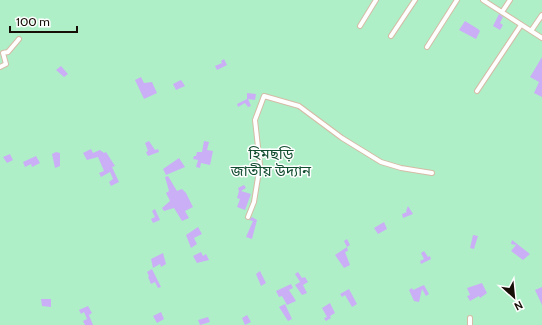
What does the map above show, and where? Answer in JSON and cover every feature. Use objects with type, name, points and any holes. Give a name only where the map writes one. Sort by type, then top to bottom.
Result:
[{"type":"street","points":[[360,26],[376,0]]},
{"type":"street","points":[[391,36],[415,0]]},
{"type":"street","points":[[427,47],[457,0]]},
{"type":"street","points":[[483,0],[542,38]]},
{"type":"street","points":[[502,12],[510,0]]},
{"type":"street","points":[[531,31],[542,15]]},
{"type":"street","points":[[477,91],[521,24]]},
{"type":"street","points":[[0,67],[6,64],[3,53],[8,52],[19,39]]},
{"type":"street","points":[[248,218],[254,202],[260,165],[255,120],[264,96],[299,106],[342,138],[381,162],[401,168],[432,173]]},
{"type":"street","points":[[470,318],[470,325]]},
{"type":"green space","name":"হিমছড়ি জাতীয় উদ্যান","points":[[0,0],[542,0],[542,325],[0,325]]},
{"type":"building","points":[[499,14],[503,17],[500,23],[503,25],[500,30],[493,26]]},
{"type":"building","points":[[465,21],[480,31],[476,39],[459,30]]},
{"type":"building","points":[[542,57],[542,97],[534,93],[539,82],[530,77]]},
{"type":"building","points":[[224,59],[227,65],[217,70],[215,66],[222,63],[221,61]]},
{"type":"building","points":[[61,66],[68,74],[64,77],[56,70]]},
{"type":"building","points":[[141,77],[144,83],[152,82],[157,93],[144,99],[135,80]]},
{"type":"building","points":[[181,80],[185,86],[176,90],[173,84]]},
{"type":"building","points":[[247,93],[256,94],[255,100],[248,99],[251,106],[248,107],[245,103],[238,107],[237,104],[247,99]]},
{"type":"building","points":[[149,141],[155,150],[158,149],[159,152],[148,156],[145,143]]},
{"type":"building","points":[[204,141],[209,142],[207,150],[213,151],[210,165],[201,163],[200,168],[196,167],[198,160],[193,159],[197,152],[202,152]]},
{"type":"building","points":[[91,149],[93,153],[100,150],[104,153],[106,152],[115,166],[112,167],[119,182],[111,186],[109,182],[113,179],[110,172],[101,177],[99,173],[104,171],[98,157],[87,160],[83,153]]},
{"type":"building","points":[[56,152],[60,153],[60,166],[55,168],[52,154]]},
{"type":"building","points":[[10,154],[13,160],[7,163],[3,157]]},
{"type":"building","points":[[36,156],[40,163],[32,167],[31,164],[25,167],[23,162]]},
{"type":"building","points":[[179,158],[185,167],[166,175],[163,169]]},
{"type":"building","points":[[168,176],[177,191],[182,189],[186,193],[193,207],[185,211],[189,218],[182,221],[174,208],[164,211],[162,208],[170,201],[166,193],[169,191],[165,177]]},
{"type":"building","points":[[244,185],[246,188],[241,191],[251,194],[245,210],[237,207],[240,199],[237,198],[239,191],[238,188]]},
{"type":"building","points":[[408,206],[413,214],[403,218],[402,214],[407,212]]},
{"type":"building","points":[[155,209],[160,220],[153,223],[151,219],[155,217],[152,211]]},
{"type":"building","points":[[252,217],[257,220],[252,239],[246,237],[253,221],[249,220]]},
{"type":"building","points":[[384,222],[387,229],[378,234],[374,228]]},
{"type":"building","points":[[198,227],[202,234],[194,238],[197,244],[191,248],[186,235]]},
{"type":"building","points":[[473,235],[478,236],[474,249],[470,248]]},
{"type":"building","points":[[347,239],[350,245],[347,247],[344,241]]},
{"type":"building","points":[[512,240],[530,254],[523,260],[511,251],[516,245],[511,244]]},
{"type":"building","points":[[347,247],[348,251],[345,252],[350,265],[344,268],[335,255]]},
{"type":"building","points":[[424,251],[428,257],[430,256],[431,259],[421,264],[420,261],[424,259],[421,253]]},
{"type":"building","points":[[201,252],[203,256],[206,254],[209,260],[197,263],[193,256]]},
{"type":"building","points":[[163,253],[166,264],[161,267],[160,264],[153,268],[151,259]]},
{"type":"building","points":[[152,269],[161,287],[158,288],[155,282],[151,284],[147,272]]},
{"type":"building","points":[[260,271],[266,283],[261,286],[256,274]]},
{"type":"building","points":[[298,272],[302,278],[305,277],[308,282],[303,285],[307,293],[302,295],[295,285],[300,282],[295,274]]},
{"type":"building","points":[[482,283],[487,293],[480,298],[479,296],[470,301],[467,296],[470,295],[467,288]]},
{"type":"building","points":[[291,284],[293,288],[289,290],[296,301],[287,305],[282,296],[279,297],[276,291]]},
{"type":"building","points":[[424,285],[429,294],[426,296],[422,289],[419,302],[414,301],[409,290],[412,288],[413,290]]},
{"type":"building","points":[[542,287],[542,305],[535,290]]},
{"type":"building","points":[[349,289],[357,304],[352,307],[345,295],[342,297],[340,294]]},
{"type":"building","points":[[41,299],[51,299],[51,307],[42,306]]},
{"type":"building","points":[[330,303],[335,313],[326,321],[324,318],[327,317],[322,308]]},
{"type":"building","points":[[285,304],[292,319],[288,321],[279,307]]},
{"type":"building","points":[[88,306],[92,313],[89,315],[93,325],[85,325],[83,321],[87,319],[84,312],[81,314],[79,310]]},
{"type":"building","points":[[161,312],[164,319],[157,323],[153,316]]},
{"type":"building","points":[[247,315],[251,322],[245,325],[242,318]]},
{"type":"building","points":[[208,317],[210,322],[200,325],[198,320]]}]
